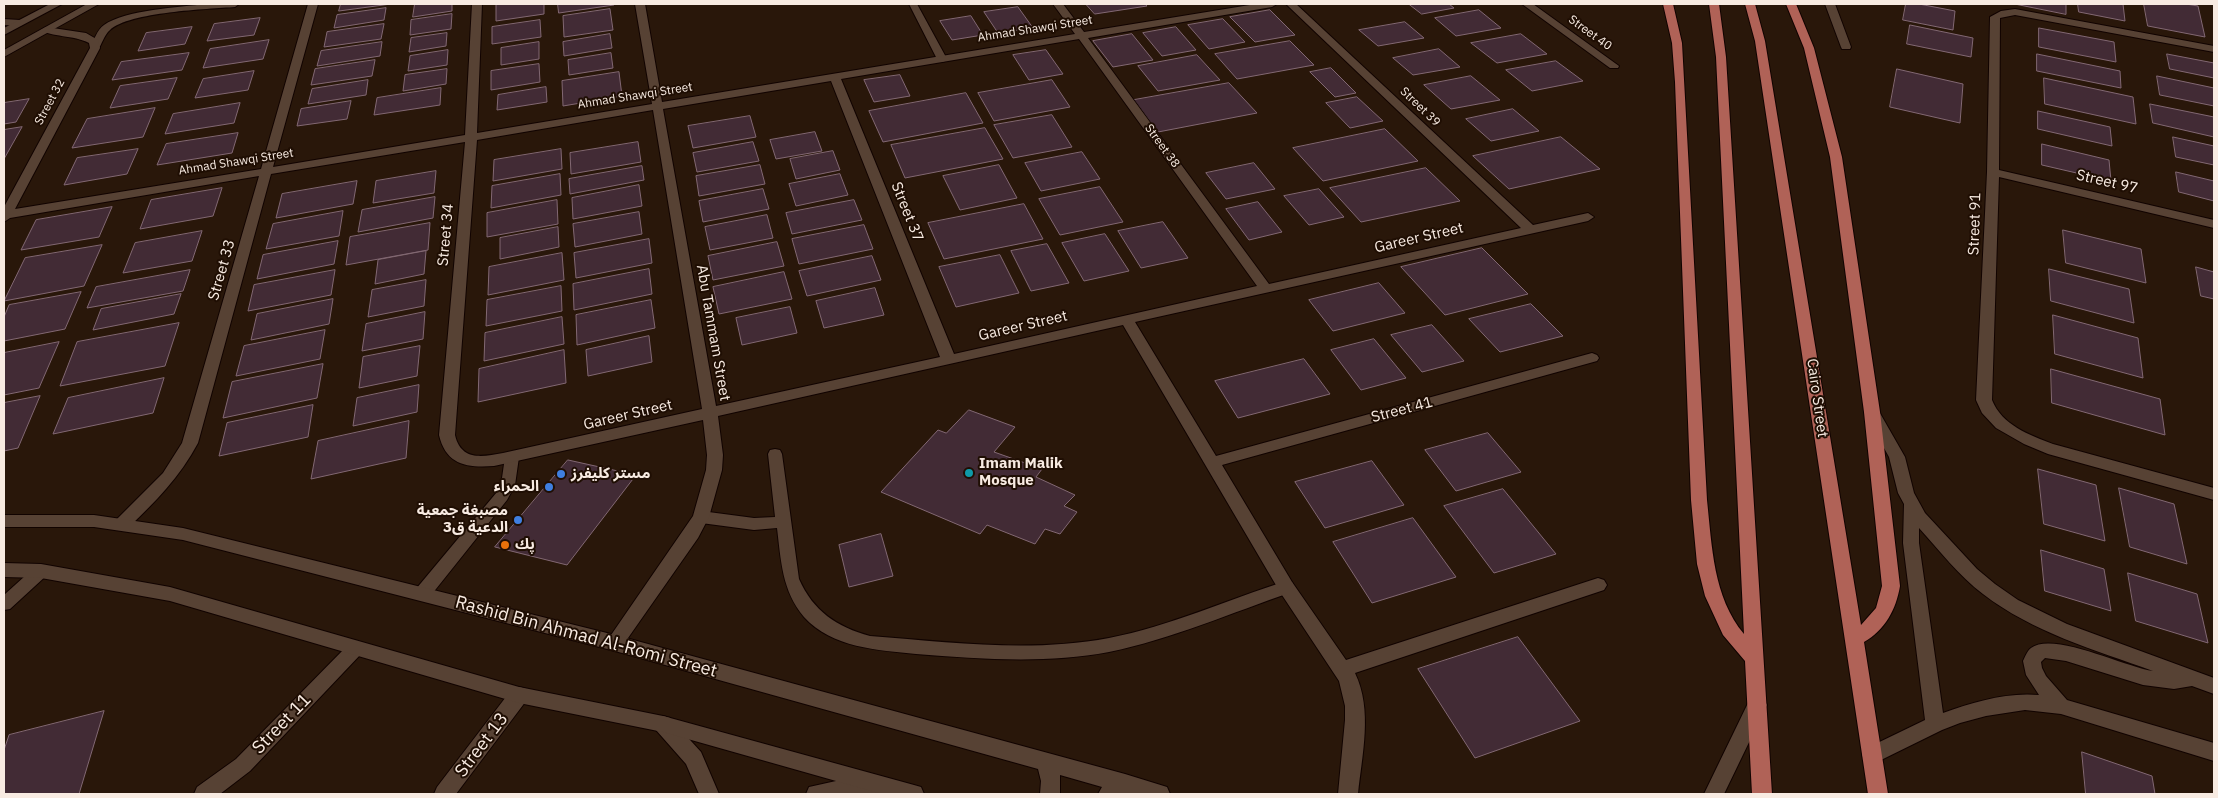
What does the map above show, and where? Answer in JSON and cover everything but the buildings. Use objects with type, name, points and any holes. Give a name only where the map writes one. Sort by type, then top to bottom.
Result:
[{"type":"main road","points":[[1668,4],[1677,43],[1680,82],[1698,500],[1711,590],[1726,624],[1754,658]]},
{"type":"main road","points":[[1714,4],[1722,67],[1762,794]]},
{"type":"main road","name":"Cairo Street","points":[[1750,4],[1760,41],[1878,794]]},
{"type":"main road","points":[[1791,4],[1809,48],[1836,157],[1872,412],[1891,586],[1890,599],[1881,617],[1863,634],[1853,639]]},
{"type":"street","points":[[4,32],[57,4]]},
{"type":"street","points":[[4,54],[94,4]]},
{"type":"street","name":"Street 33","points":[[122,524],[164,482],[184,456],[190,443],[313,4]]},
{"type":"street","name":"Street 34","points":[[465,460],[456,456],[452,451],[447,436],[471,137],[477,4]]},
{"type":"street","name":"Abu Tammam Street","points":[[615,643],[692,533],[701,517],[710,493],[715,455],[710,413],[640,4]]},
{"type":"street","name":"Street 38","points":[[1058,4],[1266,289]]},
{"type":"street","name":"Ahmad Shawqi Street","points":[[4,216],[1272,4]]},
{"type":"street","name":"Street 39","points":[[1292,4],[1530,230]]},
{"type":"street","name":"Street 40","points":[[1528,4],[1614,66]]},
{"type":"street","points":[[1830,4],[1846,47]]},
{"type":"street","name":"Street 91","points":[[2214,49],[2015,12],[1998,14],[1994,20],[1993,172],[1984,400],[1987,410],[2006,428],[2039,445],[2214,494]]},
{"type":"street","points":[[4,22],[20,23]]},
{"type":"street","points":[[46,30],[82,35],[94,42],[95,48]]},
{"type":"street","name":"Street 32","points":[[4,216],[95,48]]},
{"type":"street","name":"Street 37","points":[[835,76],[950,360]]},
{"type":"street","name":"Street 97","points":[[1993,172],[2214,224]]},
{"type":"street","name":"Gareer Street","points":[[465,460],[482,462],[512,457],[1588,217]]},
{"type":"street","points":[[1127,320],[1286,587],[1344,668],[1352,689],[1355,708],[1348,794]]},
{"type":"street","name":"Street 41","points":[[1213,462],[1592,358]]},
{"type":"street","points":[[1872,412],[1897,457],[1911,505],[1929,529],[1971,574],[2012,605],[2061,629],[2214,686]]},
{"type":"street","points":[[1911,505],[1911,543],[1935,724]]},
{"type":"street","name":"Rashid Bin Ahmad Al-Romi Street","points":[[4,521],[94,521],[183,534],[615,643],[1044,761],[1117,789],[1160,794]]},
{"type":"street","points":[[4,570],[41,571],[170,594],[519,695],[663,724],[914,794]]},
{"type":"street","points":[[1344,668],[1598,585]]},
{"type":"street","name":"Street 11","points":[[204,794],[242,765],[355,649]]},
{"type":"street","points":[[2061,706],[2033,672],[2031,664],[2033,657],[2038,653],[2056,651],[2150,678],[2180,681],[2193,679]]},
{"type":"street","name":"Street 13","points":[[444,794],[519,695]]},
{"type":"street","points":[[1872,755],[1935,724],[1986,708],[2025,702],[2061,706],[2214,752]]},
{"type":"street","points":[[1714,794],[1757,704]]},
{"type":"street","points":[[663,724],[684,744],[694,758],[709,794]]},
{"type":"street","points":[[1044,761],[1050,771],[1052,782],[1050,794]]},
{"type":"street","points":[[816,794],[854,786],[892,788]]},
{"type":"lane","points":[[95,48],[106,28],[119,21],[142,16],[235,4]]},
{"type":"lane","points":[[914,4],[942,59]]},
{"type":"lane","points":[[774,454],[791,579],[796,594],[805,608],[817,620],[832,630],[850,638],[870,643],[1019,652],[1084,649],[1155,632],[1286,587]]},
{"type":"lane","points":[[422,594],[502,496],[508,485],[512,457]]},
{"type":"lane","points":[[701,517],[754,524],[784,522]]},
{"type":"lane","points":[[4,604],[41,571]]},
{"type":"place","name":"Imam Malik Mosque","points":[[969,473]]},
{"type":"place","name":"مستر كليفرز","points":[[561,474]]},
{"type":"place","name":"الحمراء","points":[[549,487]]},
{"type":"place","name":"مصبغة جمعية الدعية ق3","points":[[518,520]]},
{"type":"place","name":"پك","points":[[505,545]]}]
